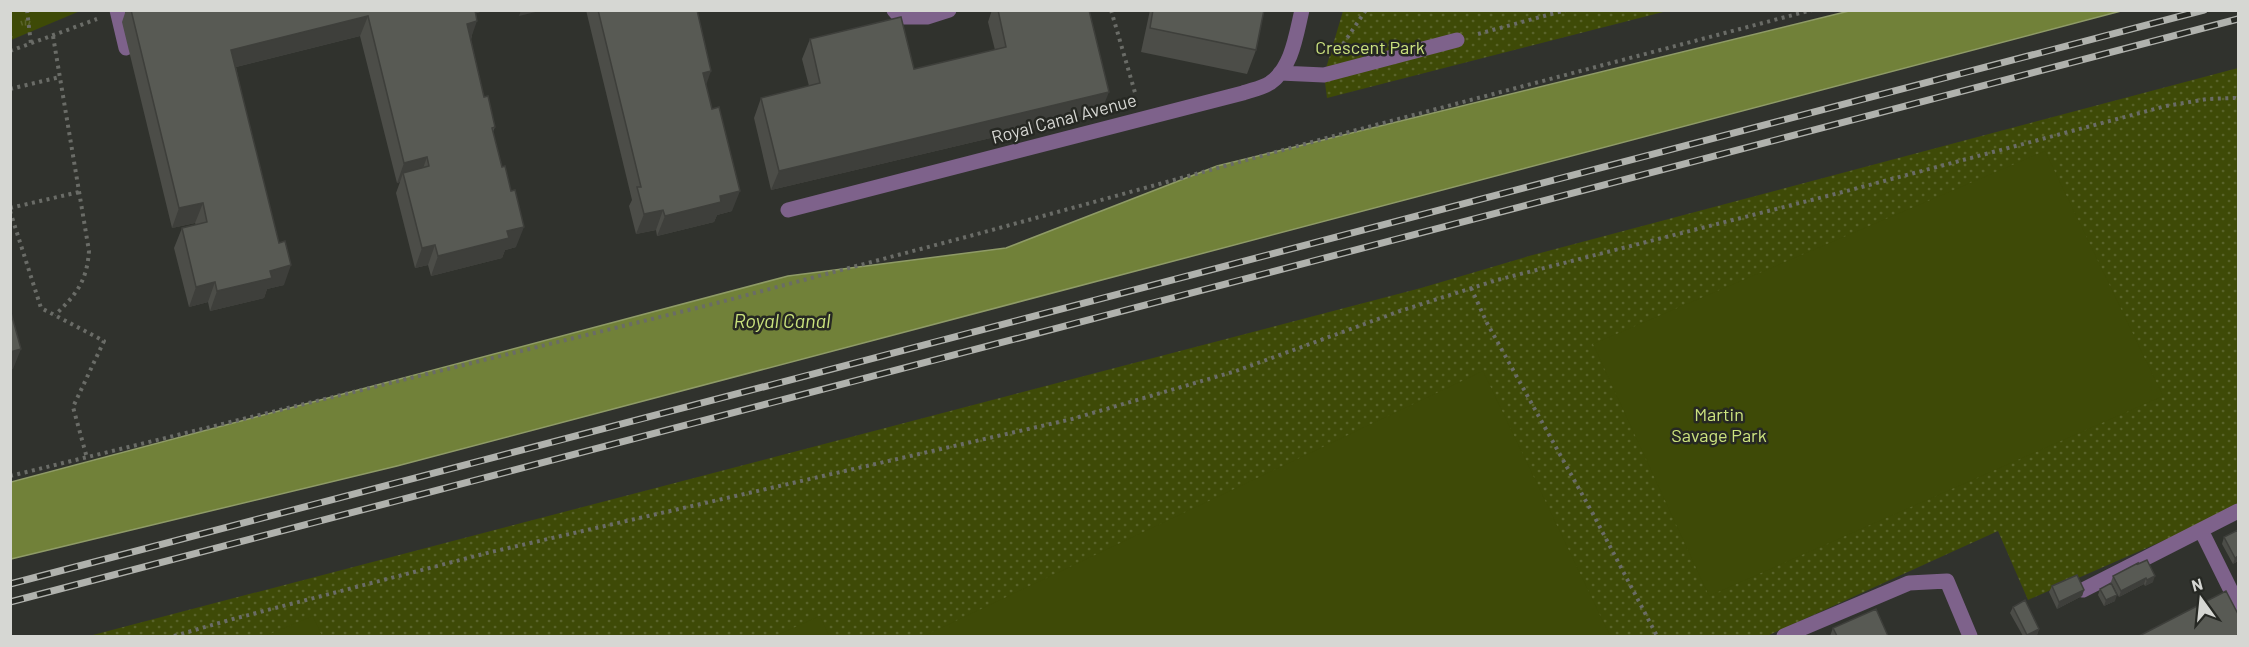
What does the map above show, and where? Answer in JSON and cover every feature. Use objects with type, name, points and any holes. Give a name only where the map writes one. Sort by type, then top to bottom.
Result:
[{"type":"street","points":[[894,10],[900,17],[927,17],[950,10]]},
{"type":"street","points":[[1302,10],[1291,52],[1280,73],[1324,75],[1457,40]]},
{"type":"street","points":[[117,11],[126,48]]},
{"type":"street","name":"Royal Canal Avenue","points":[[788,210],[1243,93],[1268,84],[1280,73]]},
{"type":"street","points":[[2083,590],[2238,512]]},
{"type":"street","points":[[2201,530],[2238,605]]},
{"type":"street","points":[[1784,636],[1909,583],[1947,581],[1971,636]]},
{"type":"path","points":[[27,10],[31,44]]},
{"type":"path","points":[[1111,10],[1143,118]]},
{"type":"path","points":[[1457,40],[1566,10]]},
{"type":"path","points":[[10,476],[713,304],[1334,136],[1812,10]]},
{"type":"path","points":[[10,51],[117,11]]},
{"type":"path","points":[[53,36],[89,251],[87,269],[76,294],[55,315]]},
{"type":"path","points":[[10,89],[60,77]]},
{"type":"path","points":[[174,636],[233,618],[491,552],[1072,419],[1236,371],[1400,311],[1471,288],[2166,106],[2208,99],[2235,98],[2238,100]]},
{"type":"path","points":[[79,192],[10,210],[41,308],[104,341],[73,407],[87,458]]},
{"type":"path","points":[[1471,288],[1487,323],[1593,514],[1657,636]]},
{"type":"green space","points":[[11,10],[80,10],[80,11],[11,40]]},
{"type":"green space","name":"Crescent Park","points":[[1343,11],[1667,11],[1327,98],[1324,75]]},
{"type":"green space","name":"Martin Savage Park","points":[[2238,68],[2238,504],[2190,529],[2028,600],[1998,531],[1767,636],[89,636],[1421,288],[1529,256]]},
{"type":"green space","points":[[2045,151],[2163,396],[1709,596],[1593,344]]},
{"type":"green space","points":[[1483,371],[1610,636],[924,636]]},
{"type":"green space","points":[[313,616],[322,636],[265,636]]},
{"type":"green space","points":[[820,616],[829,636],[775,636]]},
{"type":"water","name":"Royal Canal","points":[[1849,11],[2121,11],[397,466],[11,559],[11,482],[788,276],[1006,248],[1217,166]]},
{"type":"building","points":[[131,10],[475,10],[477,21],[467,24],[484,97],[488,96],[495,127],[492,128],[502,167],[505,166],[511,191],[515,190],[524,227],[507,231],[509,238],[438,256],[435,245],[422,248],[403,173],[429,166],[427,157],[404,163],[368,16],[231,50],[279,243],[285,241],[291,265],[270,271],[272,278],[217,291],[215,282],[196,287],[182,228],[207,222],[203,203],[179,208]]},
{"type":"building","points":[[598,10],[697,10],[711,71],[703,73],[712,109],[719,107],[740,191],[720,196],[721,202],[665,216],[663,210],[644,214],[637,187],[641,187]]},
{"type":"building","points":[[998,10],[1089,10],[1109,92],[779,171],[761,98],[820,83],[810,39],[901,17],[914,69],[1006,47]]},
{"type":"building","points":[[1153,10],[1264,10],[1256,50],[1150,28]]},
{"type":"building","points":[[10,309],[21,349],[10,352]]},
{"type":"building","points":[[2238,530],[2238,556],[2235,558],[2224,537]]},
{"type":"building","points":[[2147,560],[2155,576],[2147,580],[2146,578],[2121,591],[2113,576]]},
{"type":"building","points":[[2077,575],[2084,590],[2059,602],[2052,586]]},
{"type":"building","points":[[2111,583],[2117,595],[2106,600],[2100,589]]},
{"type":"building","points":[[2226,591],[2238,614],[2238,635],[2139,636]]},
{"type":"building","points":[[2025,600],[2039,629],[2027,635],[2013,607]]},
{"type":"building","points":[[1876,609],[1888,636],[1837,636],[1833,628]]},
{"type":"railway","points":[[10,584],[2204,10]]},
{"type":"railway","points":[[10,602],[2238,19]]}]
